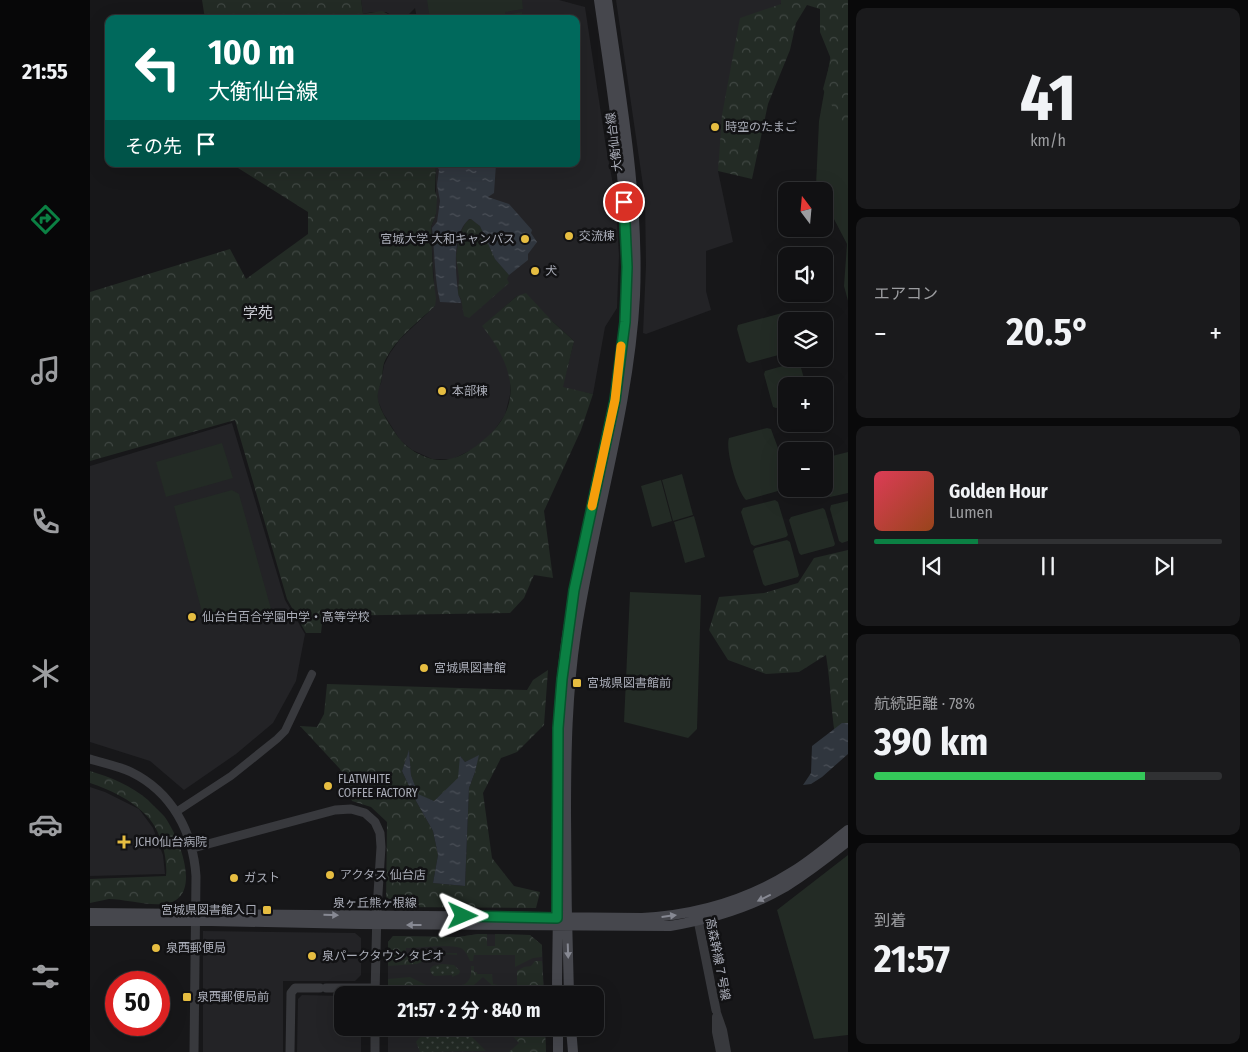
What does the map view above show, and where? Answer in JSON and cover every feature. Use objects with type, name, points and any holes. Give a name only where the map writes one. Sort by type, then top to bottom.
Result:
[{"type":"main road","name":"大衡仙台線","points":[[579,591],[615,400],[625,322],[626,296],[626,233],[618,139],[599,0]]},
{"type":"main road","name":"大衡仙台線","points":[[568,986],[562,922],[558,728],[566,646],[621,409],[628,365],[635,295],[633,196],[607,0]]},
{"type":"main road","name":"泉ヶ丘熊ヶ根線","points":[[698,916],[776,882],[794,871],[848,830]]},
{"type":"main road","name":"泉ヶ丘熊ヶ根線","points":[[90,913],[196,917],[562,922],[698,916],[735,911],[770,895],[802,876],[848,842]]},
{"type":"main road","name":"泉ヶ丘熊ヶ根線","points":[[90,921],[196,917]]},
{"type":"main road","name":"大衡仙台線","points":[[558,986],[562,922]]},
{"type":"main road","points":[[558,1036],[558,1052]]},
{"type":"main road","points":[[571,1036],[572,1052]]},
{"type":"street","points":[[176,812],[231,776],[277,740],[285,731],[312,674]]},
{"type":"street","points":[[90,759],[125,770],[144,780],[158,791],[184,824],[192,848],[196,876],[194,1052]]},
{"type":"street","points":[[192,848],[335,810],[351,809],[365,813],[374,822],[380,833],[381,847],[375,986]]},
{"type":"street","name":"高森幹線７号線","points":[[698,916],[716,1010],[723,1030],[727,1052]]},
{"type":"street","points":[[290,1052],[291,993],[295,988],[334,989]]},
{"type":"street","name":"高森幹線７号線","points":[[716,1010],[716,1032],[720,1052]]},
{"type":"street","points":[[375,1036],[375,1052]]},
{"type":"shaded area","name":"宮城大学 大和キャンパス","points":[[361,0],[559,0],[585,7],[615,195],[619,255],[617,308],[605,327],[593,394],[562,388],[574,341],[553,322],[517,296],[483,326],[500,349],[510,375],[510,395],[505,415],[491,435],[473,449],[453,459],[432,459],[412,450],[400,440],[383,413],[378,401],[377,391],[381,383],[384,365],[390,353],[400,339],[435,306],[431,227],[436,214],[436,167],[580,167],[580,15],[416,15],[415,8],[408,15],[391,15],[386,12],[363,14]]},
{"type":"shaded area","points":[[616,0],[781,0],[718,171],[733,242],[706,251],[706,291],[711,310],[646,334],[643,333],[646,265],[645,199]]},
{"type":"shaded area","name":"仙台白百合学園中学・高等学校","points":[[232,423],[285,600],[305,634],[296,681],[273,723],[236,754],[184,790],[150,761],[90,742],[90,466]]},
{"type":"shaded area","name":"JCHO仙台病院","points":[[90,787],[105,792],[139,809],[153,828],[163,855],[165,874],[90,876]]},
{"type":"shaded area","points":[[203,931],[355,933],[361,938],[361,975],[355,981],[283,981],[283,1052],[203,1052]]},
{"type":"shaded area","points":[[478,934],[530,935],[542,945],[544,986],[388,986],[388,942],[393,936],[458,937]]},
{"type":"shaded area","name":"泉パークタウン タピオ","points":[[302,995],[334,996],[334,1036],[361,1036],[361,1052],[297,1052],[298,999]]},
{"type":"shaded area","points":[[388,1036],[545,1036],[546,1052],[388,1052]]},
{"type":"green space","points":[[202,0],[361,0],[363,14],[382,11],[390,15],[204,15]]},
{"type":"green space","points":[[427,0],[522,0],[523,9],[505,12],[505,15],[429,15]]},
{"type":"green space","points":[[781,0],[848,0],[848,133],[823,89],[831,59],[820,32],[820,9],[807,5],[796,23],[790,50],[768,104],[752,179],[718,171],[722,115],[740,18],[781,4]]},
{"type":"green space","points":[[848,0],[848,301],[844,286],[847,244],[833,217],[833,182],[816,182],[819,121],[839,9]]},
{"type":"green space","points":[[522,12],[522,15],[505,15]]},
{"type":"green space","points":[[436,167],[436,214],[431,227],[435,306],[406,332],[388,355],[383,365],[382,380],[378,391],[378,400],[386,418],[404,444],[415,452],[440,460],[462,455],[476,446],[495,429],[505,415],[510,400],[508,371],[502,356],[482,326],[517,296],[526,293],[574,341],[563,387],[593,394],[581,430],[544,511],[553,578],[534,575],[524,598],[510,613],[323,616],[321,633],[306,633],[287,599],[235,420],[90,461],[90,292],[230,249],[246,279],[308,234],[308,212],[238,168]]},
{"type":"green space","points":[[471,219],[480,226],[495,259],[509,275],[507,279],[509,283],[469,318],[464,316],[461,299],[458,294],[459,278],[456,256],[460,234],[466,222]]},
{"type":"green space","points":[[778,314],[778,355],[749,363],[746,361],[737,329],[738,325]]},
{"type":"green space","points":[[779,367],[801,367],[804,377],[778,377],[778,408],[776,408],[773,407],[764,374],[765,371]]},
{"type":"green space","points":[[767,428],[771,429],[778,447],[778,491],[746,500],[739,488],[733,470],[728,444],[729,438]]},
{"type":"green space","points":[[222,443],[233,478],[166,497],[156,462]]},
{"type":"green space","points":[[848,452],[848,493],[833,496],[833,456]]},
{"type":"green space","points":[[682,474],[693,515],[673,521],[662,480]]},
{"type":"green space","points":[[661,480],[672,521],[652,527],[641,486]]},
{"type":"green space","points":[[232,490],[239,494],[271,609],[225,622],[202,612],[174,506]]},
{"type":"green space","points":[[775,500],[778,502],[788,535],[754,546],[751,544],[741,512],[743,508]]},
{"type":"green space","points":[[848,501],[848,541],[842,543],[839,541],[830,509],[831,505]]},
{"type":"green space","points":[[823,508],[835,544],[834,546],[801,555],[789,520],[791,517]]},
{"type":"green space","points":[[694,516],[705,557],[685,563],[674,522]]},
{"type":"green space","points":[[787,540],[790,542],[799,575],[798,577],[765,586],[753,551],[755,548]]},
{"type":"green space","points":[[848,550],[848,752],[837,747],[826,655],[799,672],[766,674],[728,660],[709,630],[719,597],[764,593],[798,583],[814,558]]},
{"type":"green space","points":[[630,592],[701,595],[697,729],[688,738],[624,722]]},
{"type":"green space","points":[[548,670],[544,725],[517,752],[501,758],[483,793],[492,858],[514,886],[540,892],[536,908],[391,907],[386,903],[387,822],[371,807],[352,801],[340,769],[300,726],[317,727],[324,714],[327,684],[527,690],[533,680]],"holes":[[[409,751],[411,775],[418,795],[434,801],[459,778],[461,757],[465,762],[478,756],[469,788],[465,886],[433,883],[438,855],[433,831],[402,771]]]},
{"type":"green space","points":[[90,771],[113,779],[135,790],[164,816],[180,846],[186,871],[186,883],[183,893],[176,900],[162,904],[116,899],[90,903],[90,879],[166,876],[166,860],[159,834],[145,814],[112,792],[90,783]]},
{"type":"green space","points":[[848,855],[848,1035],[814,1039],[777,910]]},
{"type":"green space","points":[[487,934],[487,946],[495,946],[495,934],[530,935],[542,945],[542,957],[533,958],[515,967],[515,955],[474,955],[473,961],[470,961],[461,948],[442,946],[406,948],[406,954],[457,953],[457,955],[444,954],[417,964],[388,966],[388,942],[393,936],[458,937]]},
{"type":"green space","points":[[535,961],[542,961],[543,986],[517,986],[517,971],[531,966]]},
{"type":"green space","points":[[442,964],[454,965],[460,971],[459,974],[452,977],[452,975],[434,976],[430,969],[433,966]]},
{"type":"green space","points":[[471,966],[474,966],[474,972],[477,972],[477,974],[492,974],[493,984],[503,986],[493,986],[483,977],[473,986],[459,986],[466,983],[471,975]]},
{"type":"green space","points":[[410,977],[428,986],[388,986],[388,979]]},
{"type":"green space","points":[[471,1036],[486,1051],[420,1052],[416,1042],[421,1037]]},
{"type":"green space","points":[[513,1036],[545,1036],[546,1052],[509,1052],[519,1043]]},
{"type":"water","points":[[438,167],[496,167],[494,193],[488,197],[509,204],[532,230],[531,233],[537,242],[528,254],[528,260],[509,275],[495,259],[480,226],[469,219],[459,234],[456,254],[458,294],[461,303],[440,302],[438,293],[432,228],[437,222],[440,201],[437,185],[439,170]]},
{"type":"water","points":[[842,723],[848,723],[848,754],[822,777],[811,784],[803,785],[811,773],[812,746]]},
{"type":"water","points":[[409,750],[411,775],[418,794],[434,801],[458,778],[460,756],[465,762],[479,755],[469,788],[465,886],[433,883],[438,855],[433,831],[402,771]]},
{"type":"slow traffic","points":[[592,506],[615,400],[621,346]]},
{"type":"place","name":"時空のたまご","points":[[715,127]]},
{"type":"place","name":"交流棟","points":[[569,236]]},
{"type":"place","name":"宮城大学 大和キャンパス","points":[[525,239]]},
{"type":"place","name":"犬","points":[[535,271]]},
{"type":"place","name":"本部棟","points":[[442,391]]},
{"type":"place","name":"仙台白百合学園中学・高等学校","points":[[192,617]]},
{"type":"place","name":"宮城県図書館","points":[[424,668]]},
{"type":"place","name":"宮城県図書館前","points":[[577,683]]},
{"type":"place","name":"FLATWHITE COFFEE FACTORY","points":[[328,786]]},
{"type":"place","name":"JCHO仙台病院","points":[[124,842]]},
{"type":"place","name":"アクタス 仙台店","points":[[330,875]]},
{"type":"place","name":"ガスト","points":[[234,878]]},
{"type":"place","name":"宮城県図書館入口","points":[[267,910]]},
{"type":"place","name":"泉西郵便局","points":[[156,948]]},
{"type":"place","name":"泉パークタウン タピオ","points":[[312,956]]},
{"type":"place","name":"泉西郵便局前","points":[[187,997]]},
{"type":"district","name":"学苑","points":[[258,313]]},
{"type":"route","points":[[463,916],[557,918],[558,728],[562,679],[574,590],[615,400],[625,322],[627,267],[624,202]]}]
